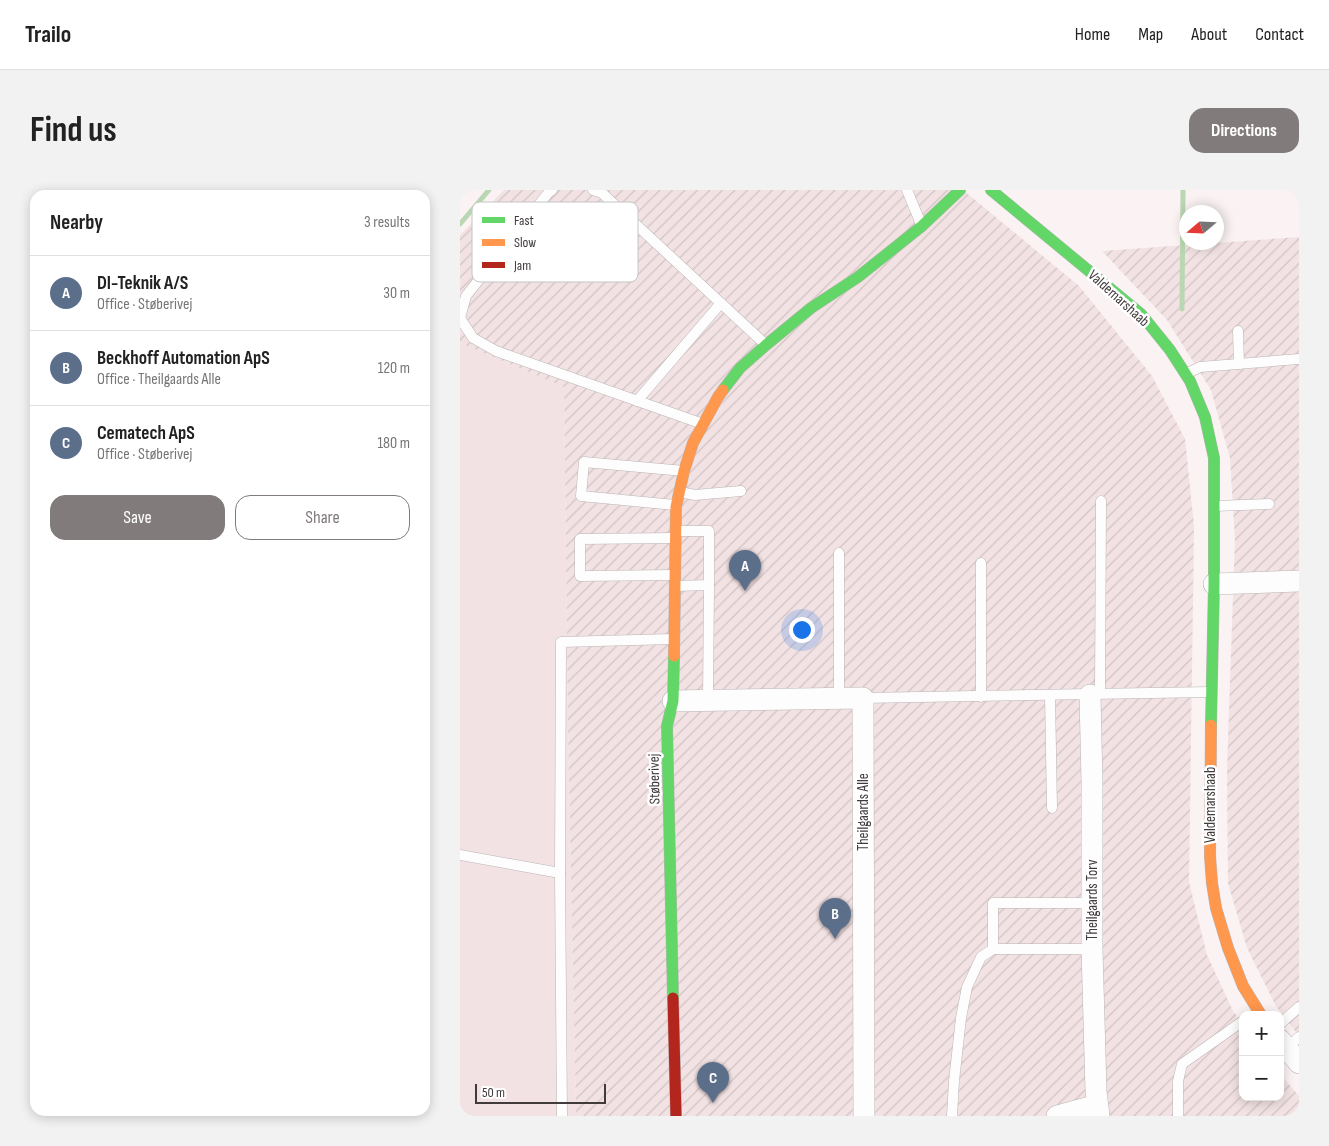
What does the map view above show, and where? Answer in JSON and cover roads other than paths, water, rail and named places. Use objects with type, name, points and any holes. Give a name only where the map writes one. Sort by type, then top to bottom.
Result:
[{"type":"street","points":[[704,424],[718,397],[740,368],[812,308],[858,277],[922,226],[960,190]]},
{"type":"street","name":"Valdemarshaab","points":[[990,190],[1142,314],[1170,350],[1190,381],[1205,417],[1214,458],[1210,856],[1213,891],[1228,948],[1243,986],[1256,1011]]},
{"type":"street","name":"Støberivej","points":[[676,1116],[667,726],[673,701],[674,535],[676,505],[684,471],[693,443],[704,424]]},
{"type":"street","points":[[1214,584],[1299,581]]},
{"type":"street","name":"Theilgaards Torv","points":[[1057,1116],[1098,1110],[1092,949],[1092,782],[1095,695]]},
{"type":"street","points":[[673,701],[863,698]]},
{"type":"street","name":"Theilgaards Alle","points":[[863,698],[864,1116]]},
{"type":"lane","points":[[541,202],[552,190]]},
{"type":"lane","points":[[593,190],[602,193],[612,202]]},
{"type":"lane","points":[[907,190],[922,226]]},
{"type":"lane","points":[[638,226],[766,345]]},
{"type":"lane","points":[[477,282],[466,296],[460,318],[473,338],[496,351],[704,424]]},
{"type":"lane","points":[[637,401],[721,303]]},
{"type":"lane","points":[[1238,331],[1239,364]]},
{"type":"lane","points":[[1185,374],[1200,367],[1299,359]]},
{"type":"lane","points":[[676,505],[580,496],[584,462],[684,471]]},
{"type":"lane","points":[[679,492],[695,495],[741,491]]},
{"type":"lane","points":[[1095,695],[1101,501]]},
{"type":"lane","points":[[1214,506],[1269,504]]},
{"type":"lane","points":[[708,700],[709,586],[709,532],[580,539],[580,576],[674,580],[709,586]]},
{"type":"lane","points":[[839,699],[840,553]]},
{"type":"lane","points":[[981,562],[981,697]]},
{"type":"lane","points":[[562,1116],[561,642],[674,639]]},
{"type":"lane","points":[[863,698],[1211,692]]},
{"type":"lane","points":[[1050,696],[1052,808]]},
{"type":"lane","points":[[460,855],[560,873]]},
{"type":"lane","points":[[993,949],[993,903],[1092,903]]},
{"type":"lane","points":[[952,1116],[961,1018],[968,987],[981,957],[993,949],[1092,949]]},
{"type":"lane","points":[[1284,1020],[1299,1007]]},
{"type":"lane","points":[[1178,1116],[1178,1081],[1182,1064],[1239,1024]]},
{"type":"waterway","points":[[479,202],[489,190]]},
{"type":"waterway","points":[[1182,309],[1183,190]]},
{"type":"waterway","points":[[460,224],[472,210]]},
{"type":"place","name":"DI-Teknik A/S","points":[[745,591]]},
{"type":"place","name":"Beckhoff Automation ApS","points":[[835,939]]},
{"type":"place","name":"Cematech ApS","points":[[713,1103]]}]
